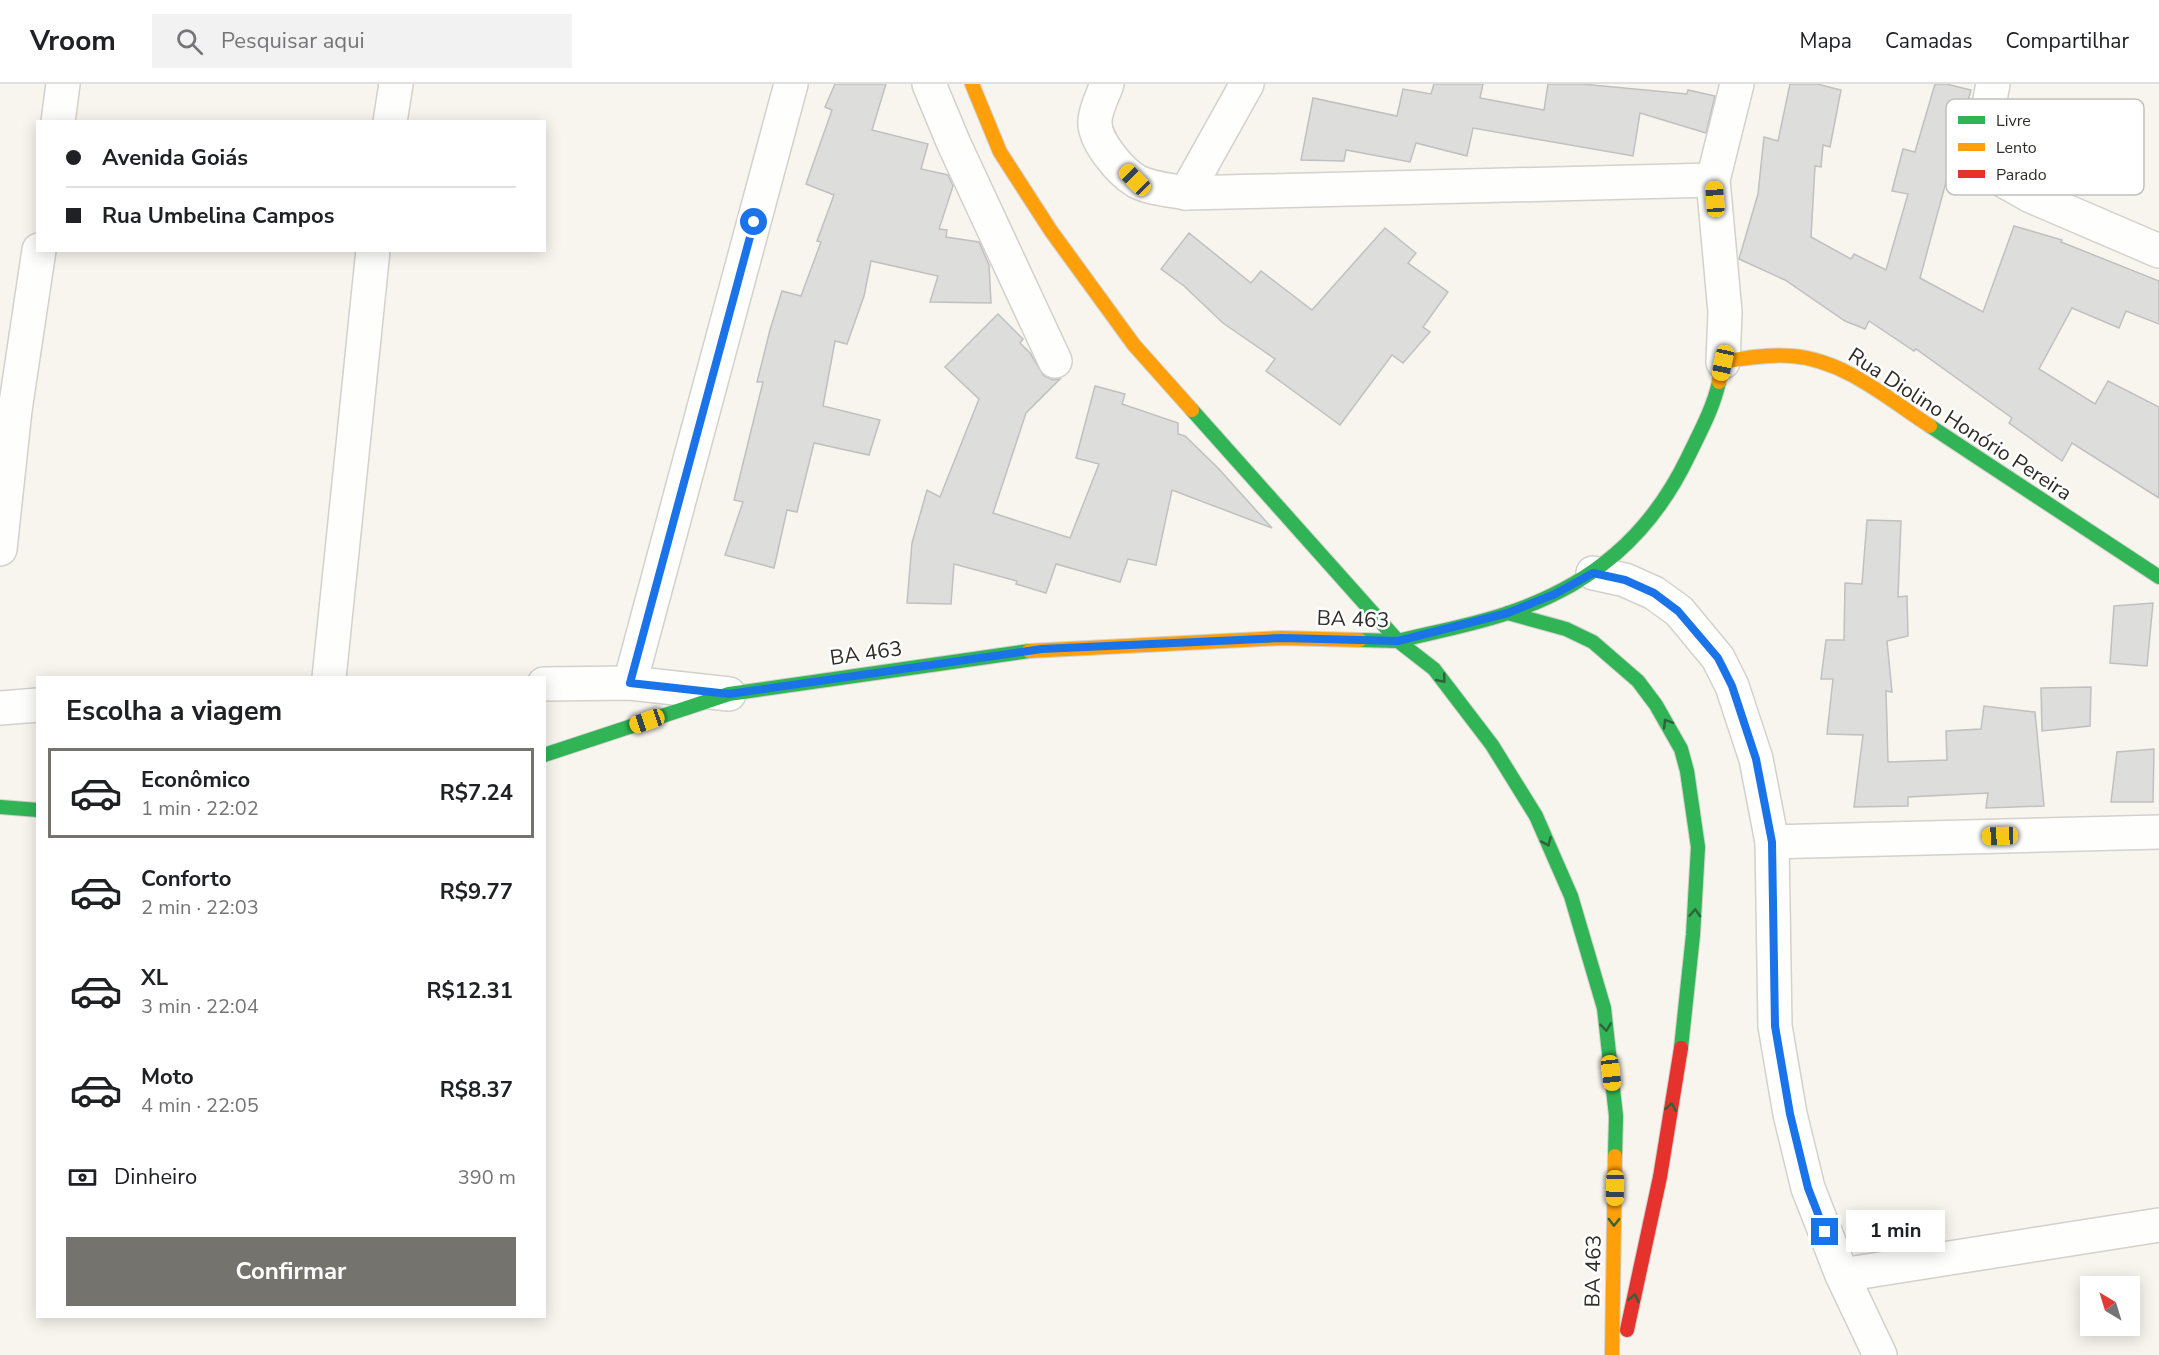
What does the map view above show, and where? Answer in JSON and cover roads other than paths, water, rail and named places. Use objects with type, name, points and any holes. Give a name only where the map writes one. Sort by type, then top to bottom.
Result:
[{"type":"main road","points":[[972,84],[1000,152],[1052,231],[1134,345],[1398,641],[1508,613],[1555,594],[1593,573],[1648,523],[1673,489],[1714,404],[1723,363]]},
{"type":"main road","name":"Rua Diolino Honório Pereira","points":[[1723,363],[1786,354],[1807,357],[1841,369],[2159,577]]},
{"type":"main road","name":"BA 463","points":[[1508,613],[1566,629],[1593,642],[1638,681],[1656,705],[1681,749],[1690,793],[1698,847],[1693,934],[1683,1033],[1660,1177],[1622,1355]]},
{"type":"main road","name":"BA 463","points":[[546,755],[729,694],[1042,649],[1282,638],[1398,641],[1434,669],[1492,745],[1536,816],[1571,896],[1604,1008],[1616,1116],[1612,1355]]},
{"type":"main road","points":[[0,807],[36,810]]},
{"type":"street","points":[[58,120],[63,84]]},
{"type":"street","points":[[390,120],[396,84]]},
{"type":"street","points":[[630,683],[791,84]]},
{"type":"street","points":[[929,84],[954,144],[1056,361]]},
{"type":"street","points":[[1107,84],[1095,121],[1098,138],[1106,151],[1135,180],[1158,189],[1186,193],[1713,180]]},
{"type":"street","points":[[1186,193],[1247,84]]},
{"type":"street","points":[[1723,363],[1725,312],[1713,180],[1737,84]]},
{"type":"street","points":[[1990,99],[1993,84]]},
{"type":"street","points":[[2029,195],[2159,250]]},
{"type":"street","points":[[0,549],[15,410],[39,252]]},
{"type":"street","points":[[329,676],[373,252]]},
{"type":"street","points":[[1593,573],[1625,580],[1654,593],[1678,611],[1718,658],[1732,686],[1756,759],[1772,842],[1775,1026],[1790,1114],[1808,1188],[1842,1275],[1880,1355]]},
{"type":"street","points":[[546,684],[630,683],[729,694]]},
{"type":"street","points":[[0,708],[36,705]]},
{"type":"street","points":[[1772,842],[2159,832]]},
{"type":"street","points":[[1842,1275],[2159,1225]]}]
